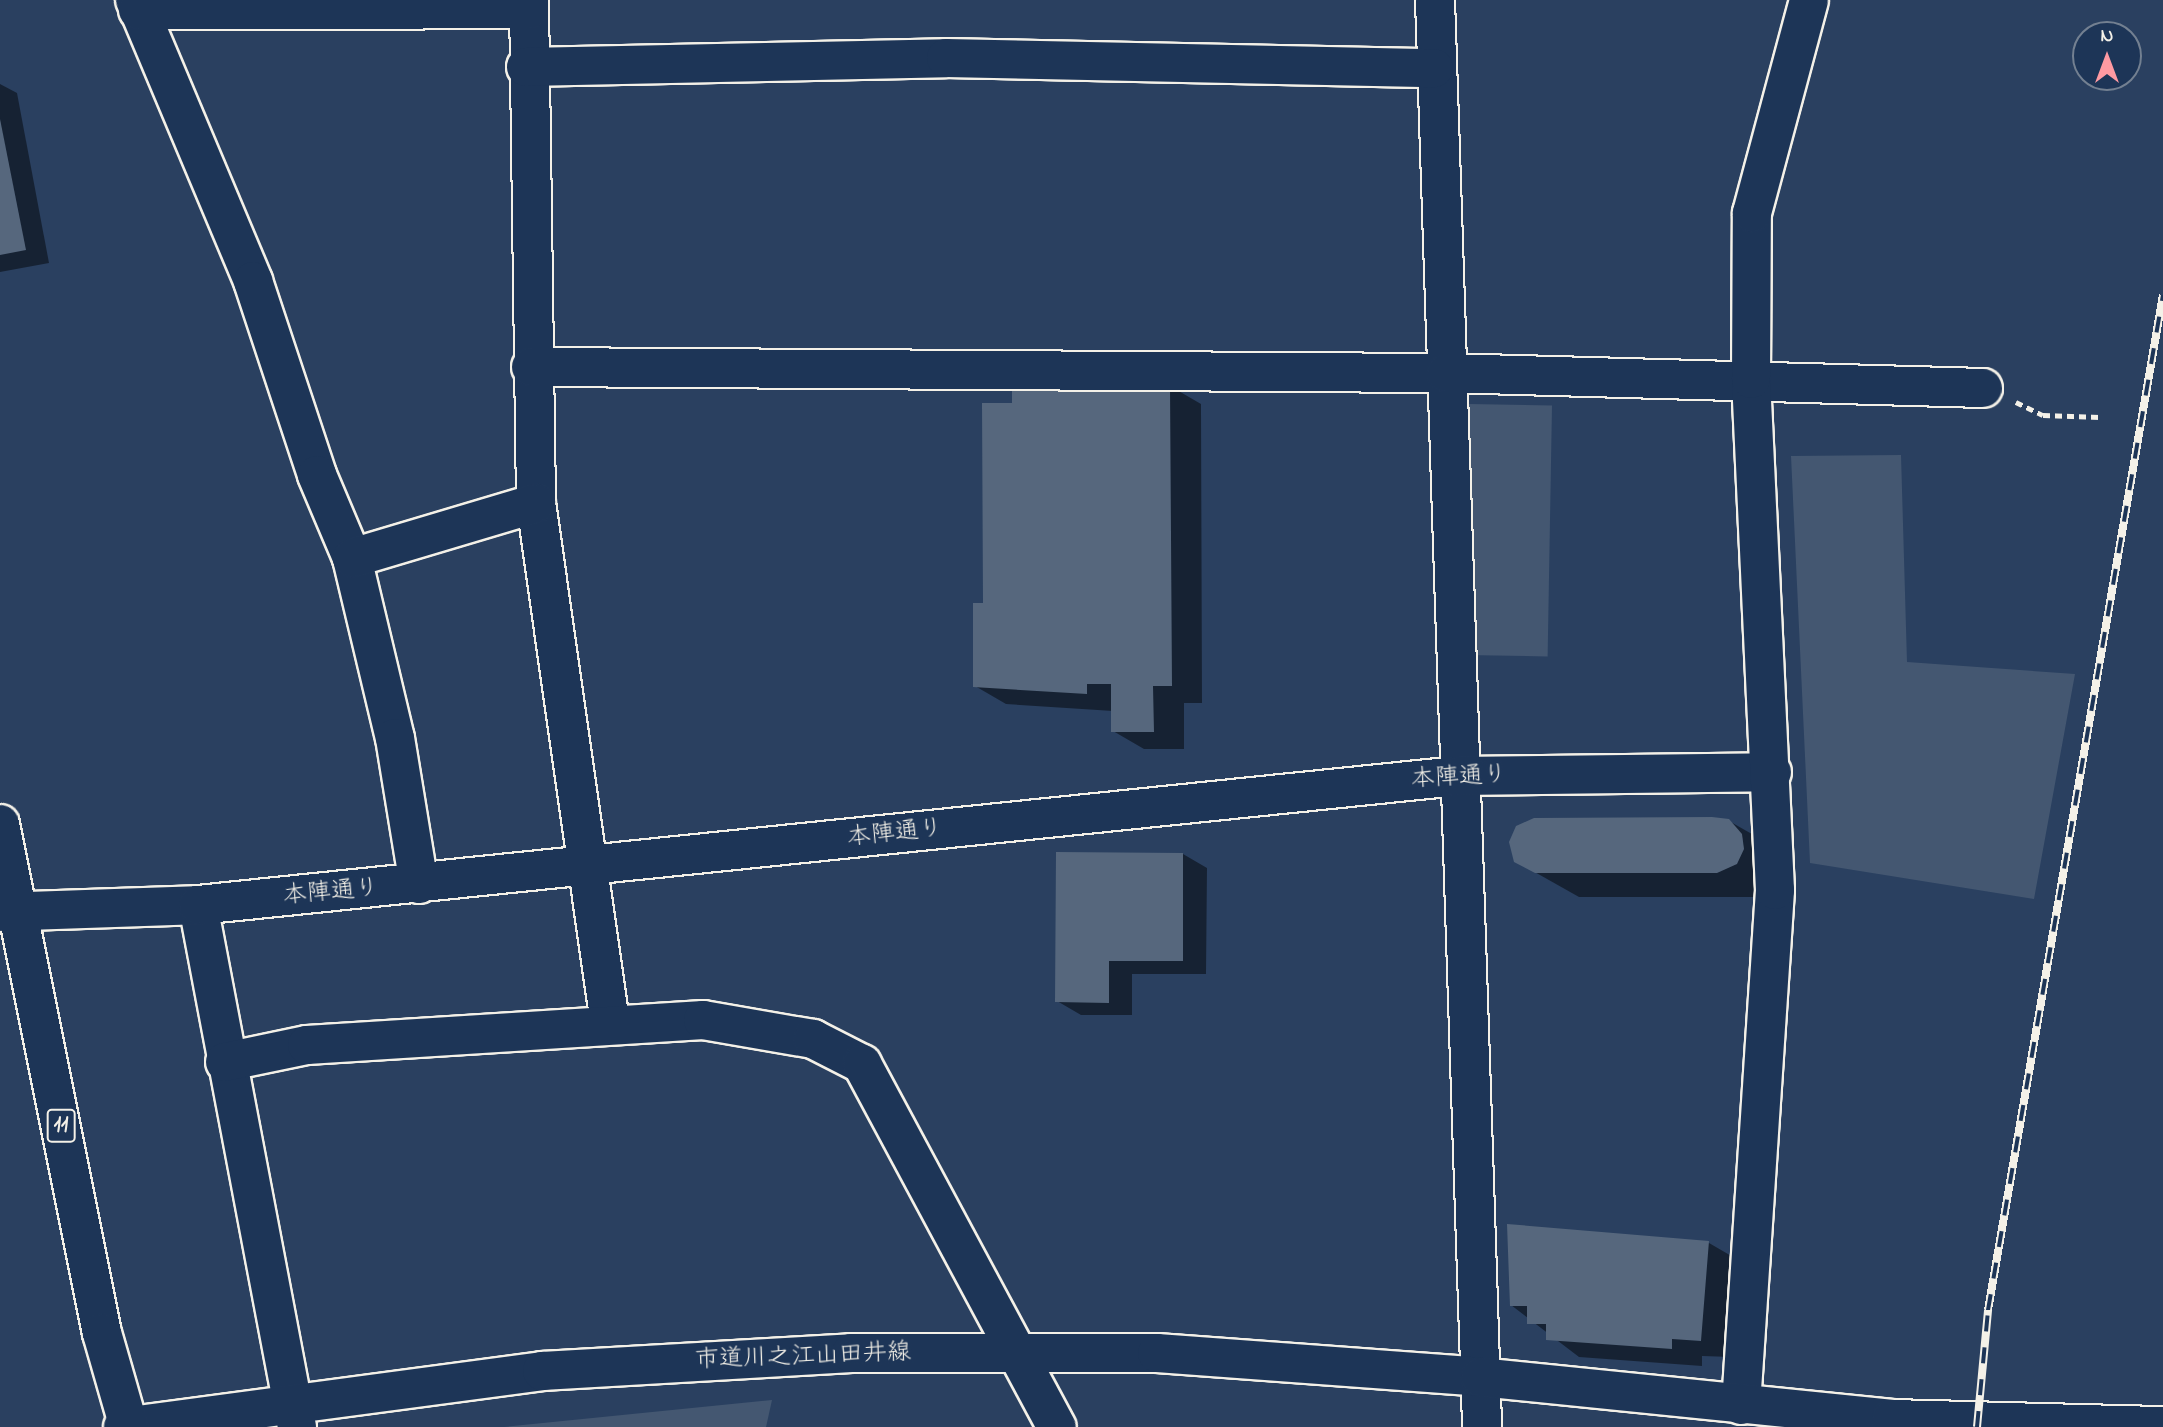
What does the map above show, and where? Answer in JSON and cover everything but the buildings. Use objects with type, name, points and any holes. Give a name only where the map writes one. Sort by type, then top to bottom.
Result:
[{"type":"main road","points":[[1435,0],[1434,68],[1457,776],[1482,1427]]},
{"type":"main road","points":[[1809,0],[1752,213],[1751,379],[1772,772],[1775,890],[1741,1405],[1977,1424],[2163,1426]]},
{"type":"main road","points":[[419,884],[395,738],[352,558],[317,475],[253,281],[137,5],[529,4],[526,67],[536,503],[584,867],[610,1023]]},
{"type":"main road","points":[[526,67],[946,58],[1434,68]]},
{"type":"main road","points":[[531,367],[1446,373],[1751,379],[1983,388]]},
{"type":"main road","points":[[352,558],[536,503]]},
{"type":"main road","name":"本陣通り","points":[[9,912],[198,905],[1457,776],[1772,772]]},
{"type":"main road","name":"11","points":[[0,824],[9,912],[102,1333],[127,1427]]},
{"type":"main road","points":[[198,905],[225,1062],[295,1416]]},
{"type":"main road","points":[[225,1062],[307,1045],[610,1023],[703,1020],[813,1039],[862,1064],[1057,1427]]},
{"type":"main road","name":"市道川之江山田井線","points":[[127,1427],[295,1416],[542,1371],[714,1359],[1157,1353],[1480,1377],[1741,1405]]},
{"type":"path","points":[[1983,388],[2043,415],[2101,417]]},
{"type":"shaded area","points":[[1469,404],[1552,405],[1548,656],[1465,655]]},
{"type":"shaded area","points":[[1901,455],[1907,662],[2075,674],[2034,899],[1810,863],[1791,456]]},
{"type":"shaded area","points":[[772,1400],[766,1427],[504,1427]]},
{"type":"railway","points":[[1977,1427],[1988,1310],[2163,295]]}]
